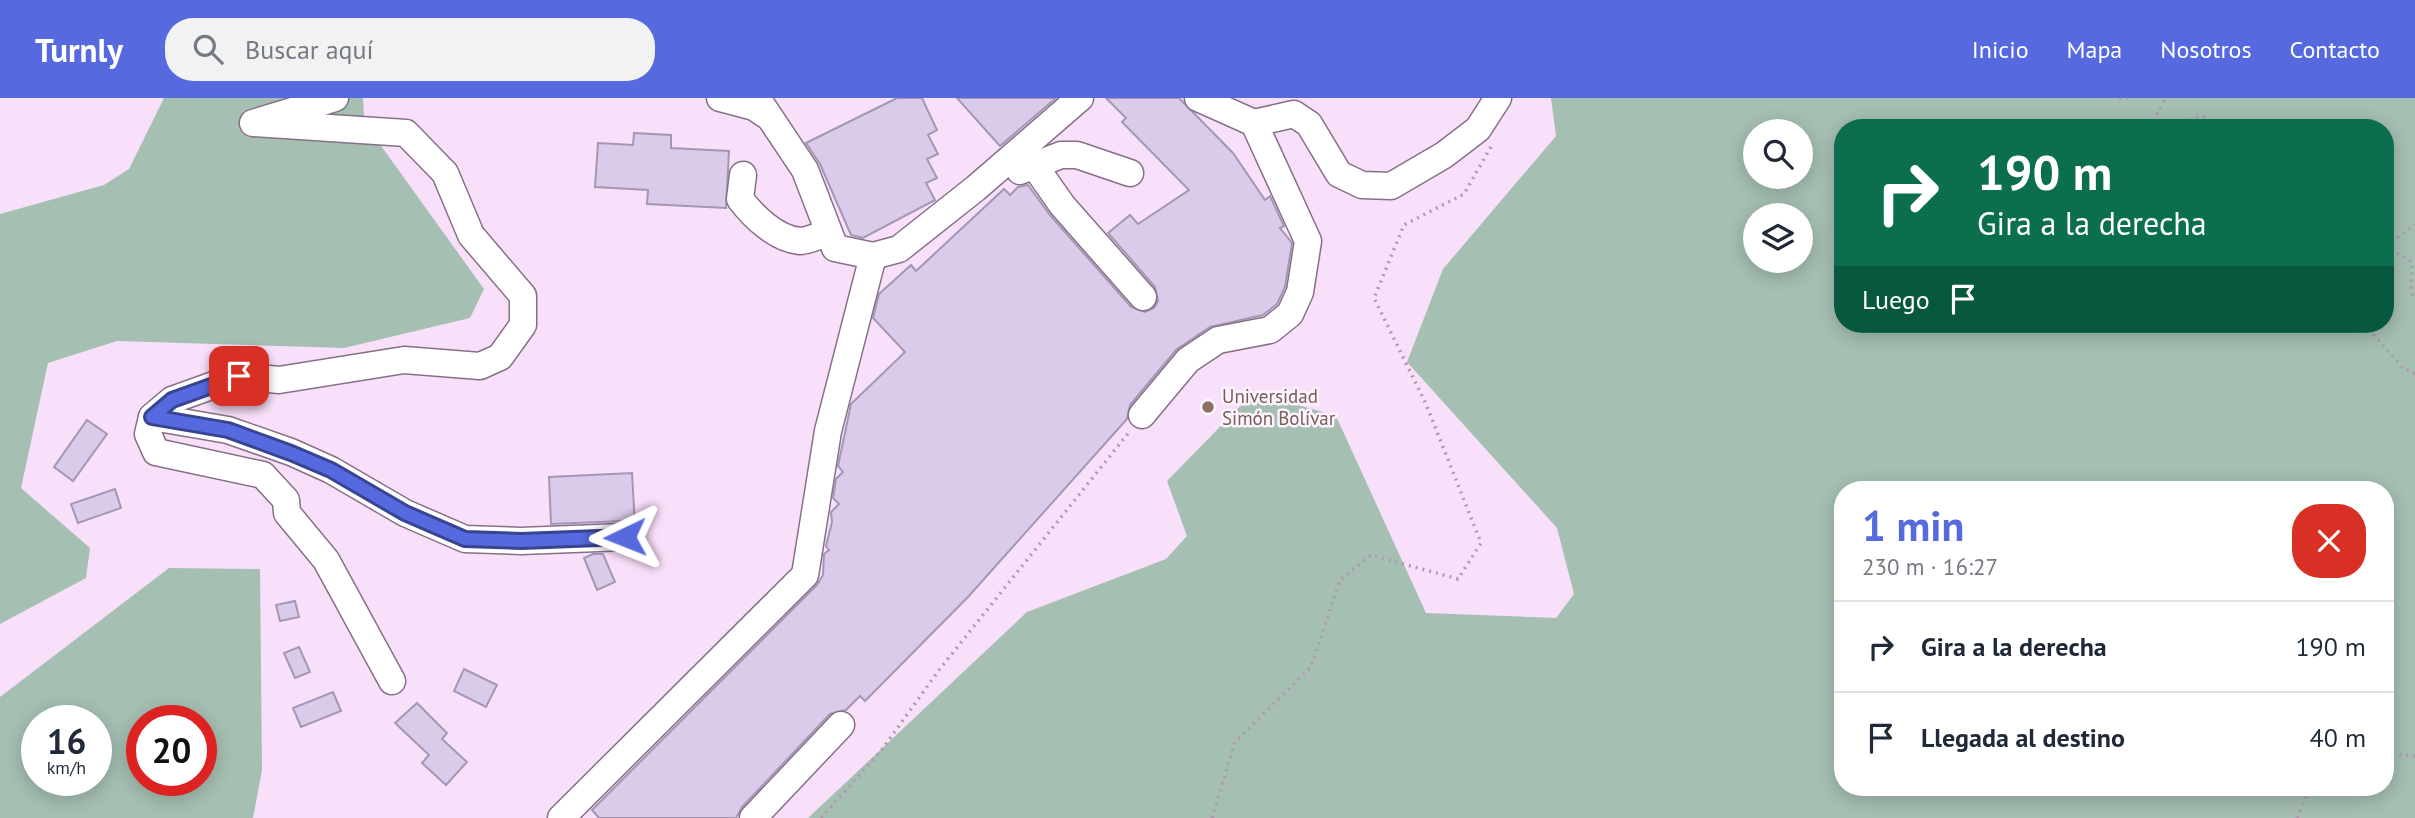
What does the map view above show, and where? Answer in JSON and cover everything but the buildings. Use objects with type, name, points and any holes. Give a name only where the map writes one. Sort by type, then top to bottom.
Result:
[{"type":"lane","points":[[335,98],[253,123],[406,133],[445,173],[471,235],[523,296],[523,325],[500,357],[480,366],[404,360],[279,380],[239,376],[172,400],[152,417],[148,434],[156,453],[263,475],[275,487],[286,500],[287,513],[326,560],[392,681]]},
{"type":"lane","points":[[720,98],[763,107],[805,170],[835,248],[873,256],[899,249],[976,188],[1080,98]]},
{"type":"lane","points":[[1198,98],[1254,123],[1294,114],[1309,124],[1339,174],[1362,185],[1391,186],[1444,155],[1478,129],[1498,98]]},
{"type":"lane","points":[[1142,415],[1188,360],[1218,340],[1247,336],[1281,323],[1290,314],[1300,292],[1308,241],[1254,123]]},
{"type":"lane","points":[[976,188],[1061,155],[1077,155],[1130,173]]},
{"type":"lane","points":[[1034,165],[1062,205],[1143,297]]},
{"type":"lane","points":[[743,175],[740,198],[754,217],[776,231],[800,241],[828,233]]},
{"type":"lane","points":[[561,818],[805,575],[828,431],[873,256]]},
{"type":"lane","points":[[152,417],[228,430],[291,453],[331,470],[405,513],[465,539],[521,541],[625,537]]},
{"type":"lane","points":[[753,818],[841,725]]},
{"type":"path","points":[[2119,98],[2132,98]]},
{"type":"path","points":[[2155,119],[2166,98]]},
{"type":"path","points":[[1212,818],[1235,742],[1311,667],[1340,580],[1371,555],[1458,579],[1481,543],[1426,404],[1374,298],[1404,225],[1464,194],[1499,135]]},
{"type":"path","points":[[2394,240],[2415,225]]},
{"type":"path","points":[[2394,252],[2412,262],[2411,291],[2415,299]]},
{"type":"path","points":[[2372,333],[2403,368],[2415,374]]},
{"type":"path","points":[[821,818],[881,751],[939,670],[1142,415]]},
{"type":"path","points":[[2394,755],[2415,756]]},
{"type":"path","points":[[2297,818],[2307,796]]},
{"type":"path","points":[[827,811],[832,818]]},
{"type":"green space","points":[[164,98],[363,98],[364,118],[379,143],[484,289],[470,318],[344,348],[117,341],[48,363],[21,488],[90,548],[86,578],[0,624],[0,214],[104,185],[129,169]]},
{"type":"green space","points":[[1551,98],[2415,98],[2415,818],[808,818],[1027,612],[1166,559],[1187,536],[1167,481],[1254,392],[1336,416],[1426,613],[1556,618],[1574,594],[1557,528],[1407,362],[1443,269],[1556,136]]},
{"type":"green space","points":[[169,568],[260,569],[262,770],[253,818],[0,818],[0,697]]},
{"type":"place","name":"Universidad Simón Bolívar","points":[[1208,407]]},
{"type":"route","points":[[239,376],[172,400],[152,417],[228,430],[291,453],[331,470],[405,513],[465,539],[521,541],[625,537]]}]
